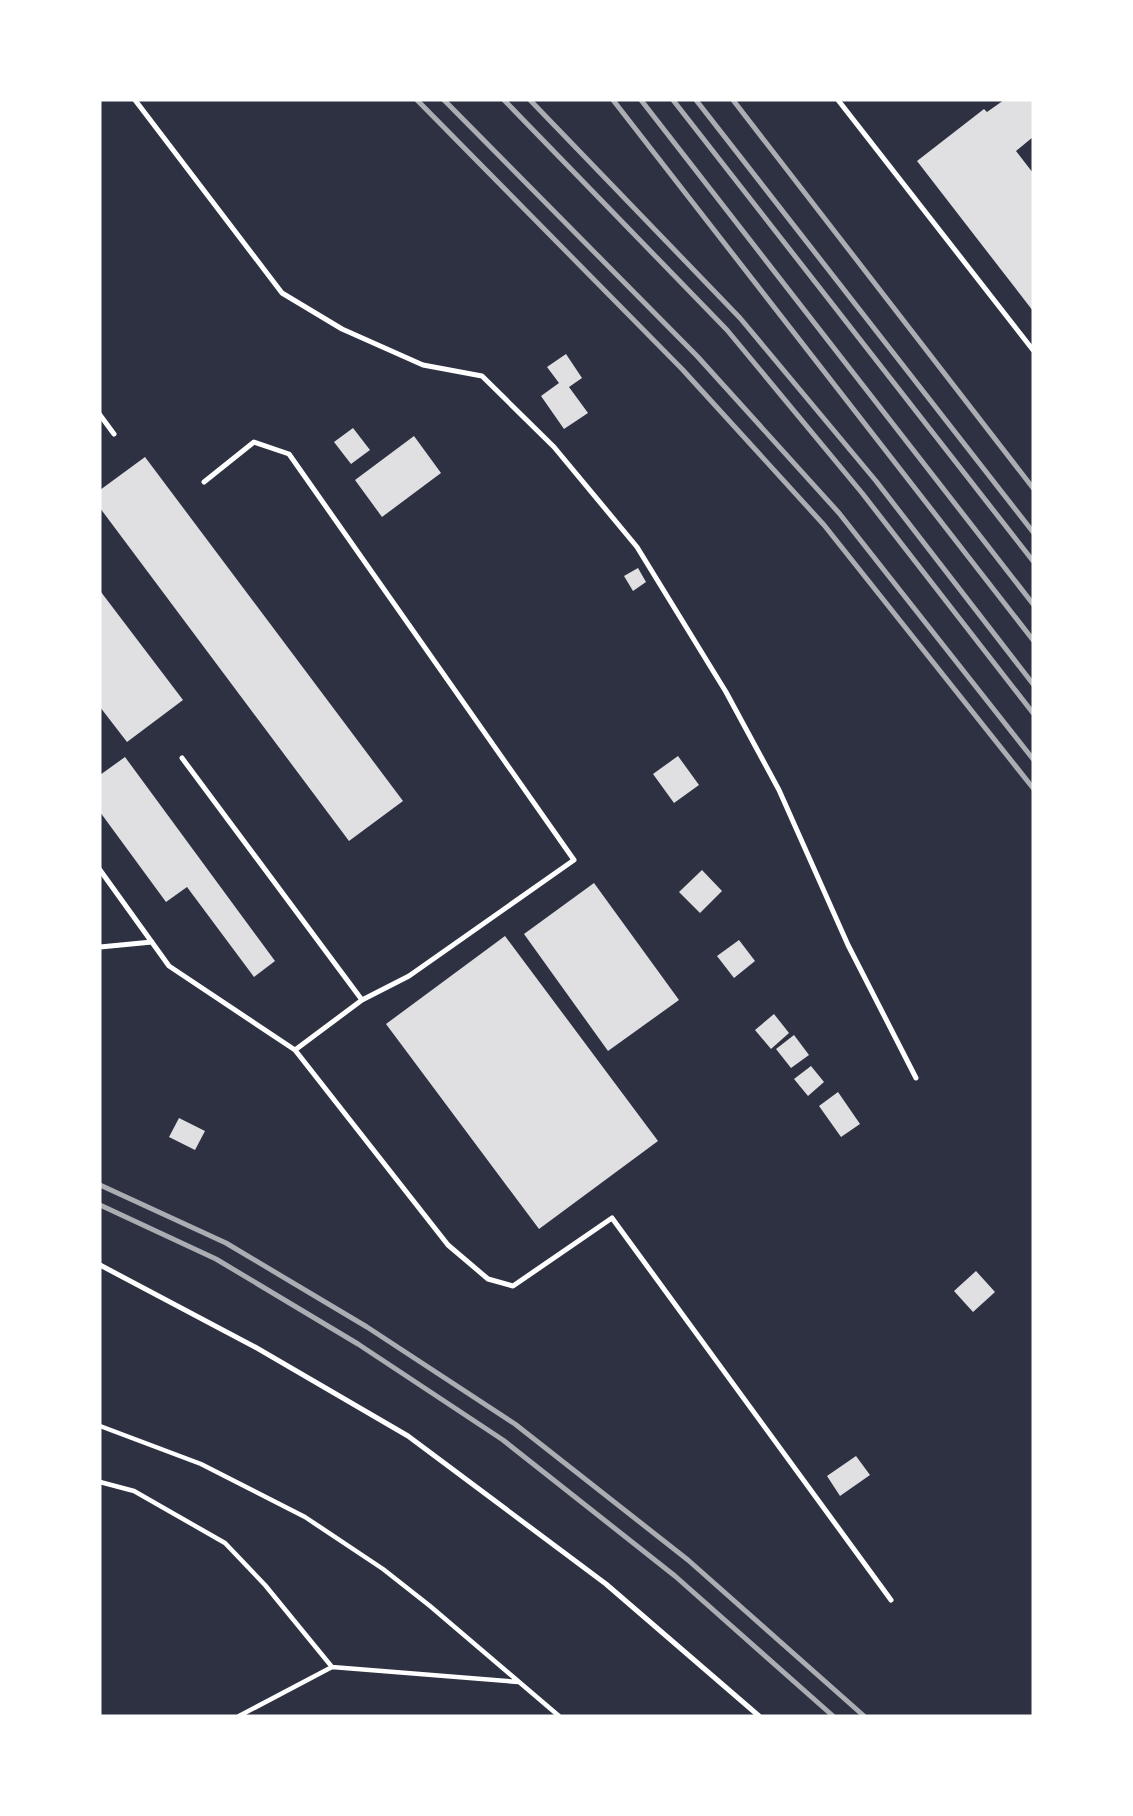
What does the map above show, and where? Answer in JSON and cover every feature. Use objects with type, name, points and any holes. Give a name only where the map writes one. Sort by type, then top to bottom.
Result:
[{"type":"lane","points":[[135,100],[282,293],[342,329],[423,365],[482,376],[554,447],[637,547],[726,692],[779,790],[848,945],[916,1078]]},
{"type":"lane","points":[[838,100],[1033,350]]},
{"type":"lane","points":[[100,415],[114,434]]},
{"type":"lane","points":[[204,482],[254,442],[289,454],[574,860],[409,976],[362,1000],[295,1050]]},
{"type":"lane","points":[[182,758],[362,1000]]},
{"type":"lane","points":[[100,870],[169,966],[295,1050],[448,1245],[488,1279],[513,1286],[612,1218],[891,1600]]},
{"type":"lane","points":[[100,947],[152,942]]},
{"type":"lane","points":[[100,1265],[255,1347],[408,1436],[606,1584],[759,1716]]},
{"type":"path","points":[[100,1426],[201,1464],[305,1517],[383,1569],[559,1716]]},
{"type":"path","points":[[100,1482],[134,1491],[225,1543],[265,1586],[332,1667]]},
{"type":"path","points":[[239,1716],[332,1667],[519,1682]]},
{"type":"building","points":[[1004,100],[1033,100],[1033,137],[1016,151],[1033,173],[1033,311],[917,161],[984,109],[987,112]]},
{"type":"building","points":[[566,354],[582,378],[569,387],[588,413],[564,429],[541,396],[559,383],[547,367]]},
{"type":"building","points":[[353,428],[370,450],[351,464],[334,442]]},
{"type":"building","points":[[414,436],[441,473],[382,517],[355,480]]},
{"type":"building","points":[[145,457],[403,801],[349,841],[100,508],[100,490]]},
{"type":"building","points":[[638,568],[646,582],[633,591],[624,576]]},
{"type":"building","points":[[101,592],[183,700],[127,742],[100,707]]},
{"type":"building","points":[[678,756],[699,785],[674,803],[653,774]]},
{"type":"building","points":[[125,757],[275,961],[254,977],[187,887],[166,902],[100,812],[100,775]]},
{"type":"building","points":[[702,870],[722,891],[700,913],[679,892]]},
{"type":"building","points":[[594,883],[679,1000],[608,1051],[524,934]]},
{"type":"building","points":[[505,936],[658,1141],[539,1229],[386,1024]]},
{"type":"building","points":[[739,940],[755,961],[734,978],[717,956]]},
{"type":"building","points":[[774,1014],[789,1033],[771,1049],[755,1030]]},
{"type":"building","points":[[794,1035],[809,1055],[791,1068],[776,1049]]},
{"type":"building","points":[[811,1066],[824,1082],[808,1096],[794,1079]]},
{"type":"building","points":[[838,1092],[860,1124],[841,1137],[819,1106]]},
{"type":"building","points":[[179,1118],[205,1131],[195,1150],[169,1137]]},
{"type":"building","points":[[976,1271],[995,1292],[973,1312],[954,1291]]},
{"type":"building","points":[[856,1456],[870,1475],[840,1496],[827,1476]]},
{"type":"railway","points":[[417,100],[682,369],[824,525],[1033,788]]},
{"type":"railway","points":[[444,100],[697,356],[839,513],[1033,759]]},
{"type":"railway","points":[[504,100],[727,330],[862,493],[1033,713]]},
{"type":"railway","points":[[530,100],[740,318],[876,481],[1033,684]]},
{"type":"railway","points":[[613,100],[1033,640]]},
{"type":"railway","points":[[641,100],[1033,604]]},
{"type":"railway","points":[[673,100],[1033,561]]},
{"type":"railway","points":[[696,100],[1033,532]]},
{"type":"railway","points":[[733,100],[1033,488]]},
{"type":"railway","points":[[100,1185],[226,1243],[367,1327],[515,1424],[688,1560],[864,1716]]},
{"type":"railway","points":[[100,1205],[216,1259],[358,1344],[503,1440],[675,1576],[833,1716]]}]
